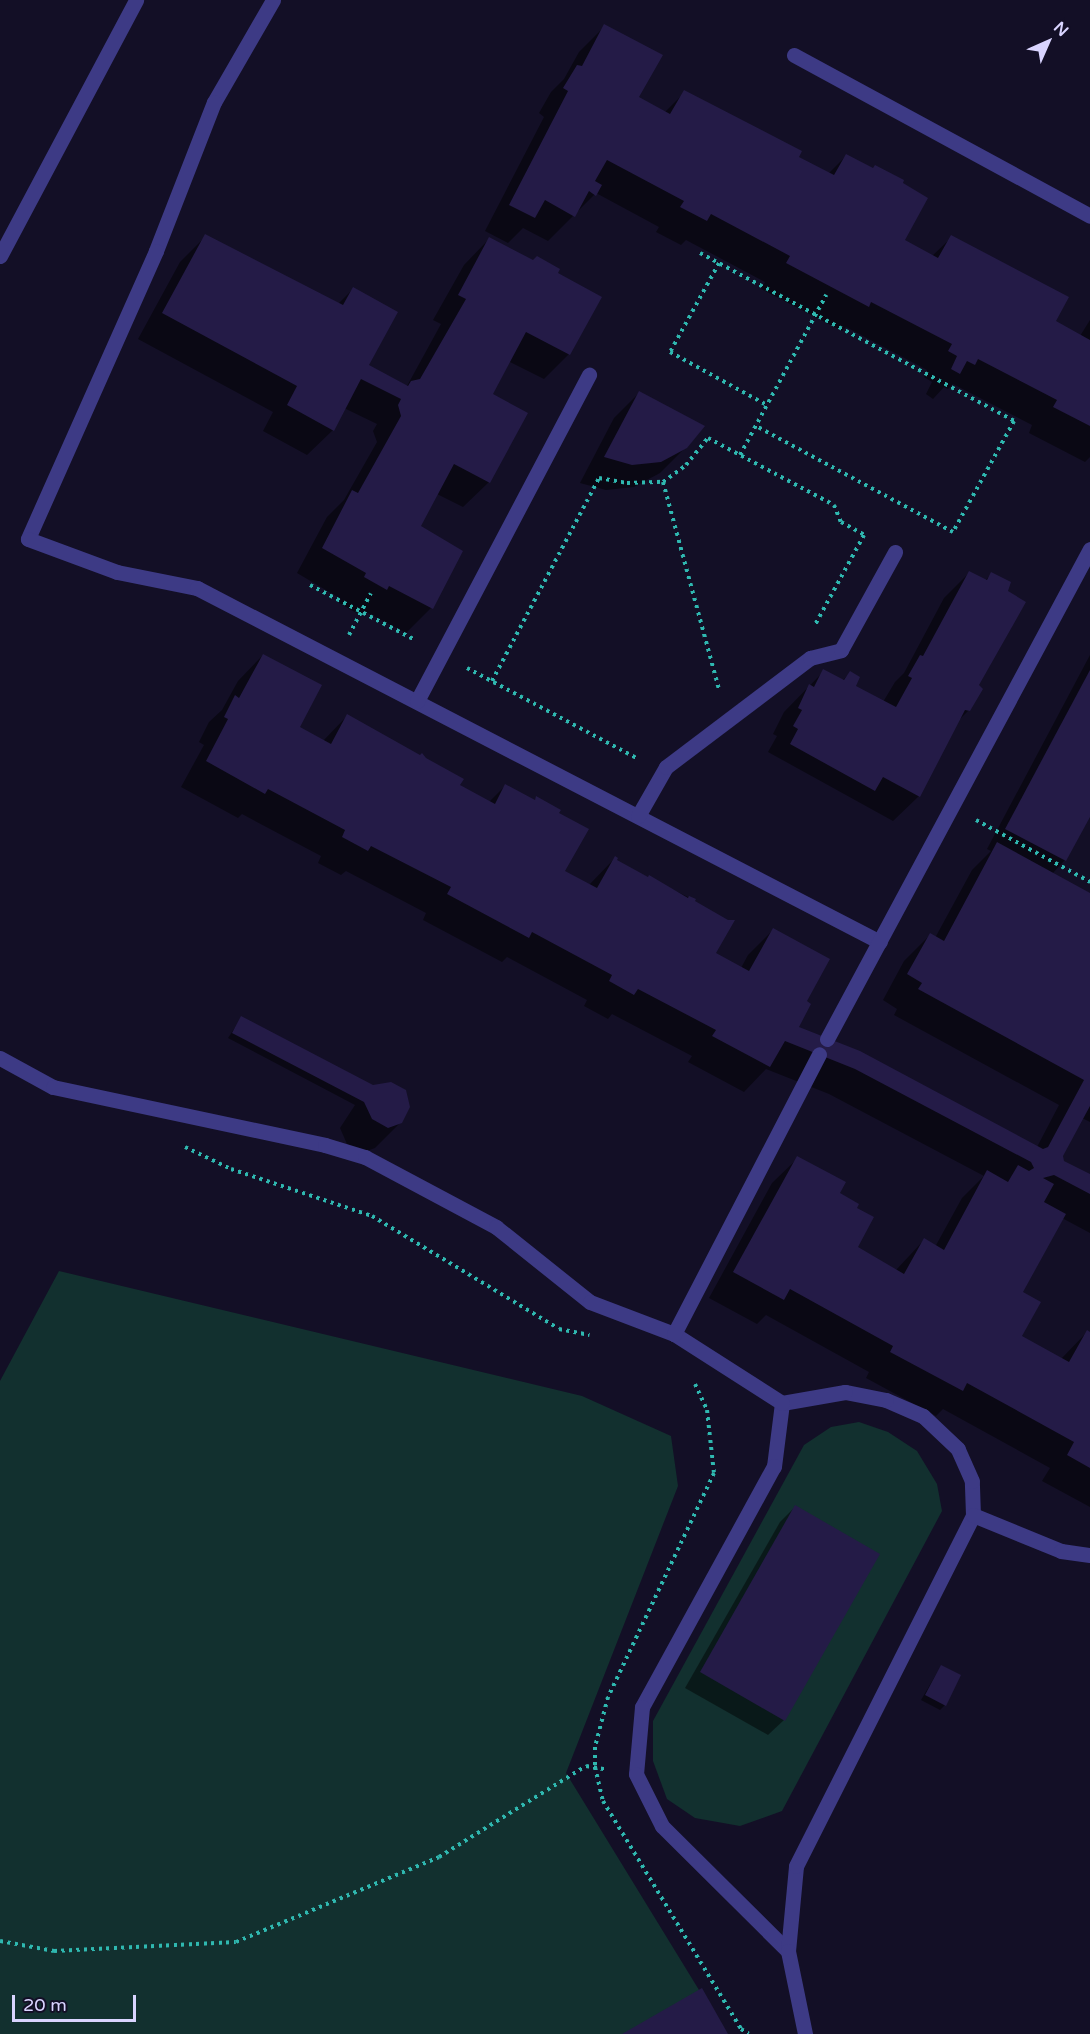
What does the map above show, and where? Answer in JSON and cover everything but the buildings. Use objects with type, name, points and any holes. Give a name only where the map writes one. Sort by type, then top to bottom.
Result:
[{"type":"lane","points":[[0,256],[136,0]]},
{"type":"lane","points":[[273,0],[214,102],[133,304],[28,539],[117,572],[197,588],[880,942]]},
{"type":"lane","points":[[794,55],[1090,216]]},
{"type":"lane","points":[[417,701],[589,375]]},
{"type":"lane","points":[[827,1038],[1090,549]]},
{"type":"lane","points":[[638,816],[666,767],[810,658],[841,650],[895,552]]},
{"type":"lane","points":[[674,1334],[819,1054]]},
{"type":"lane","points":[[0,1058],[53,1087],[325,1145],[365,1157],[496,1227],[590,1302],[674,1334],[782,1403],[845,1392],[886,1400],[923,1416],[958,1449],[972,1481],[974,1515],[796,1866],[788,1951],[805,2034]]},
{"type":"lane","points":[[782,1403],[774,1466],[642,1707],[636,1774],[662,1826],[788,1951]]},
{"type":"lane","points":[[974,1515],[1061,1551],[1090,1555]]},
{"type":"path","points":[[700,253],[1014,421],[953,532],[756,426]]},
{"type":"path","points":[[719,263],[670,352],[767,405]]},
{"type":"path","points":[[740,455],[826,295]]},
{"type":"path","points":[[492,681],[599,478],[627,483],[663,482],[686,465],[708,438],[834,505],[841,522],[864,535],[814,627]]},
{"type":"path","points":[[663,482],[720,691]]},
{"type":"path","points":[[310,585],[643,762]]},
{"type":"path","points":[[336,659],[371,593]]},
{"type":"path","points":[[951,807],[1090,882]]},
{"type":"path","points":[[176,1144],[231,1168],[372,1216],[559,1329],[596,1335]]},
{"type":"path","points":[[0,1941],[54,1951],[236,1942],[439,1857],[586,1766],[636,1774]]},
{"type":"green space","points":[[59,1271],[582,1396],[671,1436],[678,1486],[566,1773],[726,2034],[0,2034],[0,1381]]},
{"type":"green space","points":[[859,1422],[888,1432],[917,1451],[937,1484],[942,1511],[782,1811],[740,1826],[695,1818],[667,1799],[653,1761],[653,1721],[804,1445],[831,1427]]}]
